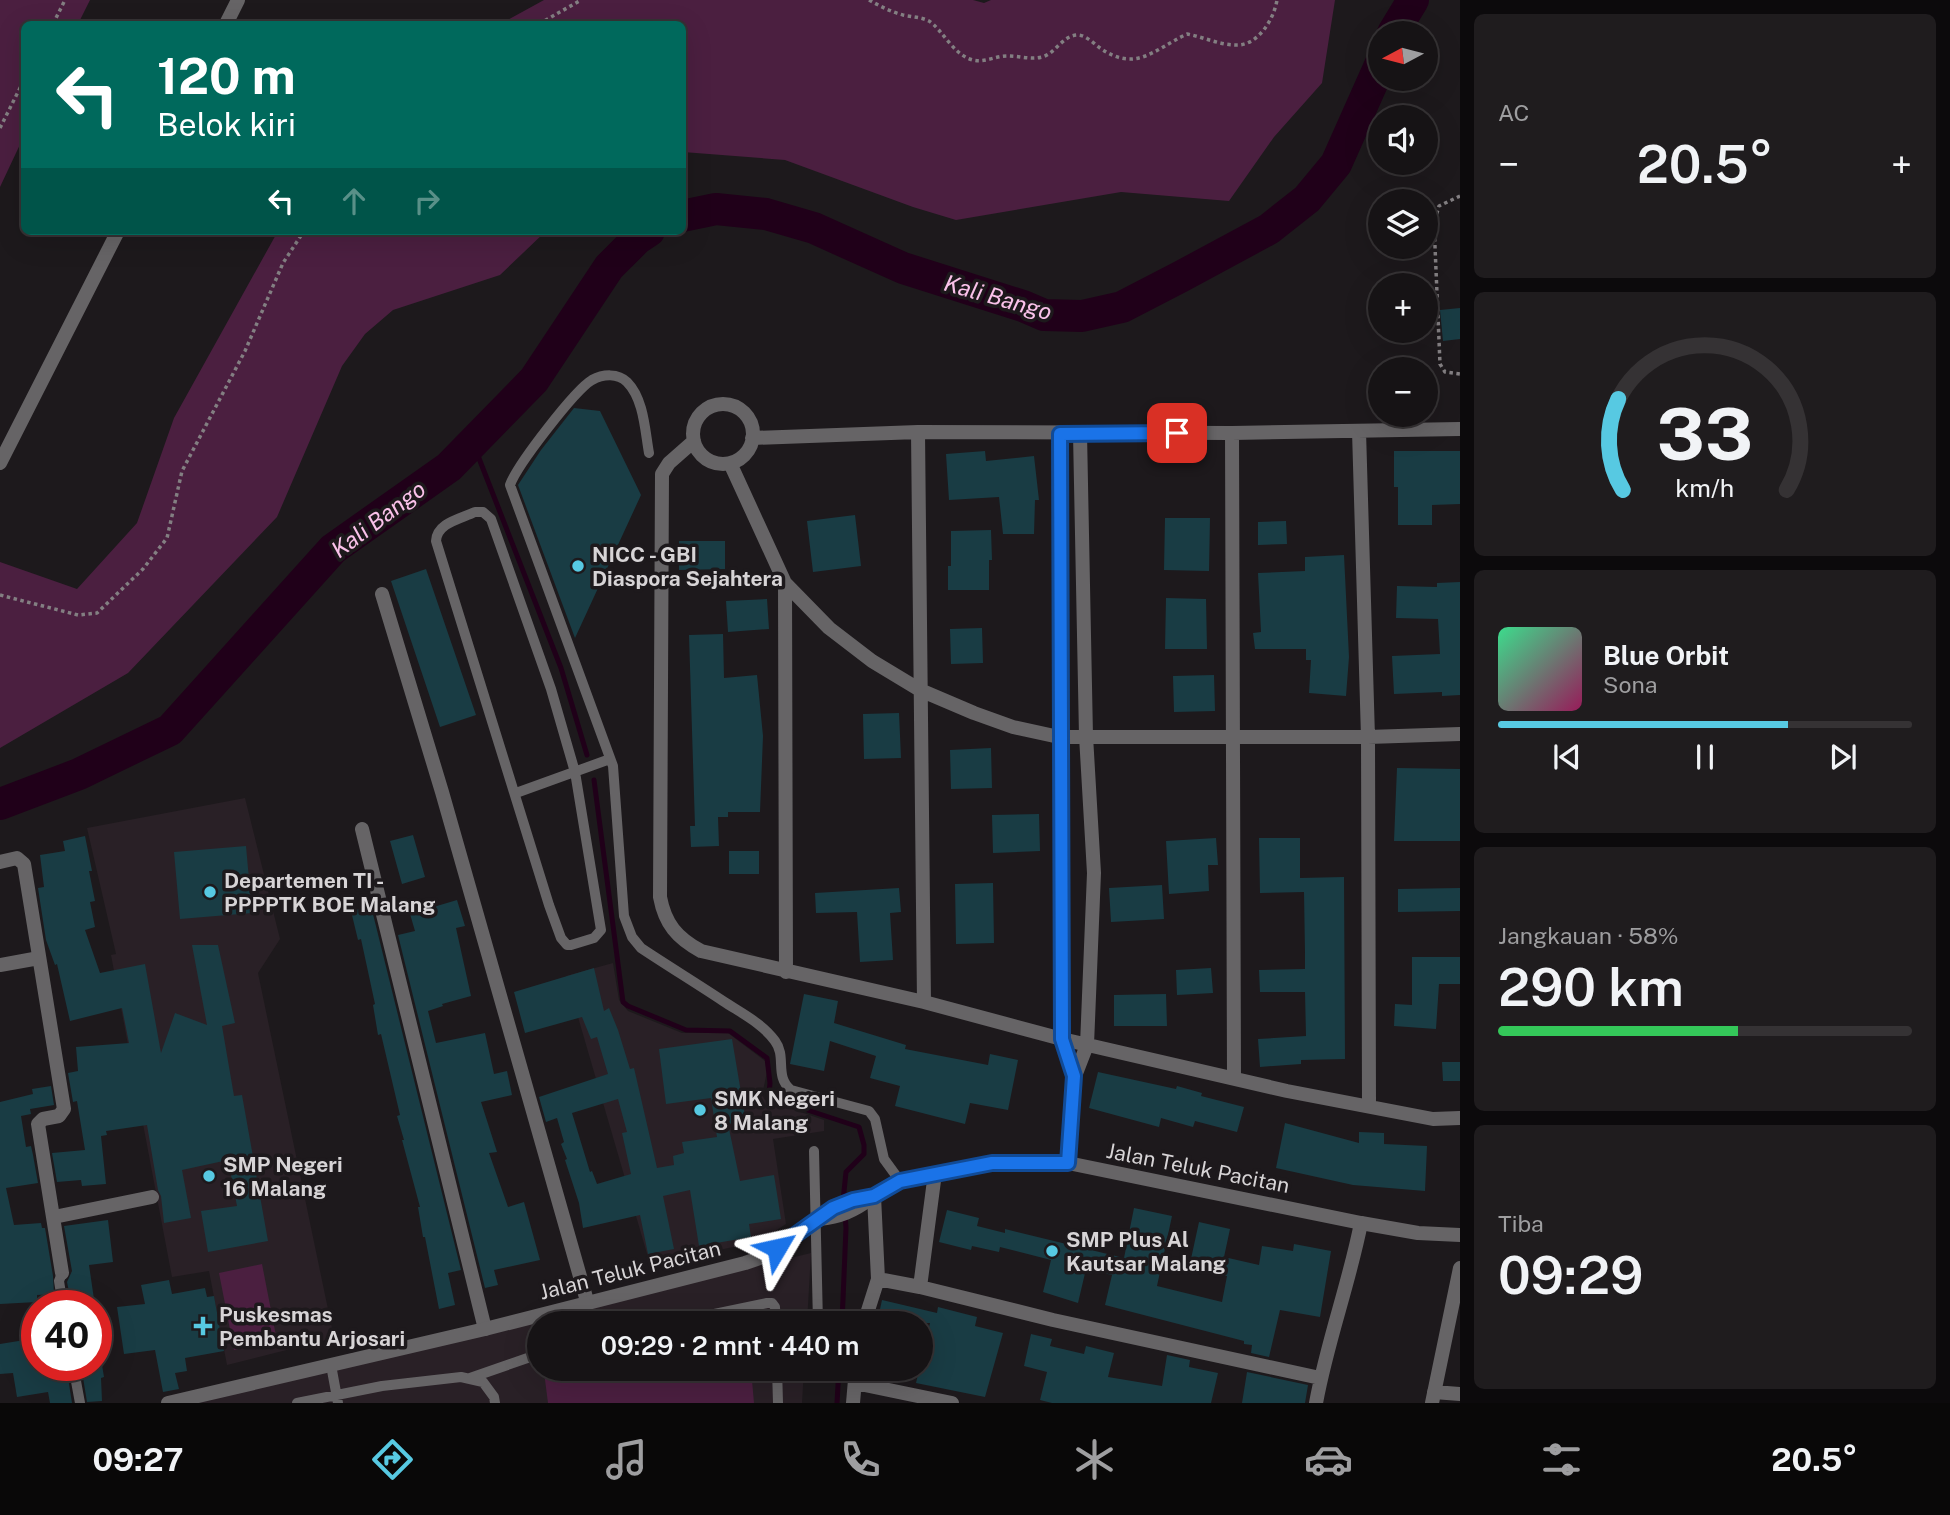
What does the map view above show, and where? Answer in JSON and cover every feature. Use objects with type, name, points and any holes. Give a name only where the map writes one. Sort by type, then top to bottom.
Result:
[{"type":"street","points":[[228,21],[239,0]]},
{"type":"street","points":[[0,463],[116,235]]},
{"type":"street","points":[[727,404],[738,408],[747,416],[752,426],[748,449],[741,458],[730,463],[719,464],[707,460],[694,441],[693,429],[697,418],[715,405],[727,404]]},
{"type":"street","points":[[752,438],[918,432],[1060,434],[1460,429]]},
{"type":"street","points":[[1359,431],[1368,737],[1369,1105]]},
{"type":"street","points":[[918,432],[924,1002]]},
{"type":"street","points":[[1068,1163],[1074,1076],[1087,1045],[1094,873],[1086,736],[1080,433]]},
{"type":"street","points":[[1232,433],[1234,1078]]},
{"type":"street","points":[[1060,434],[1062,1039],[1074,1076]]},
{"type":"street","points":[[694,441],[669,463],[662,474],[660,897],[667,921],[684,942],[701,951],[924,1002],[1062,1039],[1287,1091],[1433,1119],[1460,1118]]},
{"type":"street","points":[[730,463],[785,583],[829,628],[872,661],[920,690],[974,713],[1013,727],[1059,737],[1368,737],[1460,734]]},
{"type":"street","points":[[785,583],[786,972]]},
{"type":"street","points":[[382,594],[442,792],[587,1301]]},
{"type":"street","points":[[362,830],[485,1329]]},
{"type":"street","points":[[0,862],[18,858],[24,864],[64,1109],[59,1116],[43,1119],[38,1124],[62,1273]]},
{"type":"street","points":[[0,965],[39,958]]},
{"type":"street","name":"Jalan Teluk Pacitan","points":[[168,1403],[485,1329],[766,1256],[817,1219],[853,1206],[900,1181],[992,1163],[1068,1163],[1361,1223],[1419,1233],[1460,1235]]},
{"type":"street","points":[[920,1287],[935,1173]]},
{"type":"street","points":[[868,1311],[878,1279],[874,1196]]},
{"type":"street","points":[[54,1217],[152,1198]]},
{"type":"street","points":[[1316,1403],[1320,1378],[1361,1223]]},
{"type":"street","points":[[1460,1268],[1433,1397],[1460,1394]]},
{"type":"street","points":[[878,1279],[1320,1378]]},
{"type":"street","points":[[853,1403],[855,1381]]},
{"type":"street","points":[[873,1381],[952,1403]]},
{"type":"lane","points":[[649,453],[635,393],[624,379],[602,376],[588,383],[539,439],[510,485],[610,759],[615,779],[624,916],[632,937],[641,948],[759,1024],[778,1045],[780,1076],[791,1090],[869,1111],[875,1119],[884,1159],[900,1181]]},
{"type":"lane","points":[[475,512],[483,512],[491,519],[551,690],[575,772],[601,930],[594,938],[567,945],[561,938],[436,541],[437,533],[442,527],[475,512]]},
{"type":"lane","points":[[516,793],[610,759]]},
{"type":"lane","points":[[814,1152],[818,1311]]},
{"type":"lane","points":[[60,1290],[59,1282],[62,1273]]},
{"type":"lane","points":[[729,1311],[772,1303],[775,1311]]},
{"type":"lane","points":[[297,1403],[338,1399],[410,1383],[470,1378],[527,1358]]},
{"type":"lane","points":[[331,1365],[338,1399]]},
{"type":"lane","points":[[470,1378],[483,1382],[494,1396],[495,1403]]},
{"type":"lane","points":[[77,1381],[80,1403]]},
{"type":"lane","points":[[777,1381],[778,1403]]},
{"type":"path","points":[[54,21],[65,0]]},
{"type":"path","points":[[543,21],[581,0]]},
{"type":"path","points":[[869,0],[891,11],[920,17],[932,23],[942,37],[957,50],[971,60],[984,61],[1009,55],[1041,57],[1074,35],[1084,36],[1115,58],[1125,60],[1140,59],[1187,34],[1238,46],[1263,31],[1275,14],[1277,0]]},
{"type":"path","points":[[0,128],[21,86]]},
{"type":"path","points":[[1460,196],[1439,206],[1434,223],[1440,363],[1445,372],[1460,374]]},
{"type":"path","points":[[0,595],[78,615],[97,613],[143,569],[167,538],[183,471],[245,351],[283,263],[301,235]]},
{"type":"shaded area","points":[[0,0],[90,0],[80,21],[21,21],[21,142],[0,187]]},
{"type":"shaded area","points":[[544,0],[973,0],[984,3],[991,0],[1335,0],[1322,83],[1274,137],[1229,201],[1121,192],[956,220],[785,160],[686,152],[686,21],[506,21]]},
{"type":"shaded area","points":[[276,235],[542,235],[500,275],[393,310],[365,334],[342,366],[277,517],[128,673],[0,748],[0,562],[77,589],[137,523],[174,418]]},
{"type":"shaded area","points":[[245,798],[280,939],[258,973],[334,1338],[227,1365],[209,1271],[172,1277],[111,955],[116,954],[87,828]]},
{"type":"shaded area","name":"SMK Negeri 8 Malang","points":[[613,963],[619,1000],[628,1011],[682,1033],[728,1033],[765,1061],[767,1072],[762,1095],[765,1100],[824,1120],[824,1131],[773,1139],[786,1224],[758,1242],[650,1264],[566,976]]},
{"type":"shaded area","points":[[811,1253],[808,1311],[573,1311]]},
{"type":"shaded area","points":[[262,1264],[277,1341],[234,1350],[219,1273]]},
{"type":"shaded area","points":[[527,1322],[527,1381],[803,1381],[802,1403],[196,1403]]},
{"type":"shaded area","points":[[545,1381],[752,1381],[754,1403],[548,1403]]},
{"type":"building","points":[[1460,308],[1460,339],[1443,341],[1440,310]]},
{"type":"building","name":"NICC - GBI Diaspora Sejahtera","points":[[574,408],[600,411],[641,495],[575,638],[518,485]]},
{"type":"building","points":[[985,451],[986,461],[1034,456],[1039,500],[1035,500],[1034,534],[1003,534],[999,497],[949,500],[946,454]]},
{"type":"building","points":[[1394,451],[1460,451],[1460,504],[1432,505],[1432,525],[1398,525]]},
{"type":"building","points":[[855,515],[861,566],[813,572],[807,521]]},
{"type":"building","points":[[1165,518],[1210,518],[1209,571],[1164,570]]},
{"type":"building","points":[[1286,521],[1287,544],[1258,545],[1258,522]]},
{"type":"building","points":[[991,530],[989,590],[948,590],[951,531]]},
{"type":"building","points":[[679,541],[725,541],[725,569],[679,570]]},
{"type":"building","points":[[1344,555],[1349,657],[1346,696],[1309,693],[1311,660],[1306,660],[1306,649],[1255,649],[1253,633],[1261,632],[1258,573],[1305,571],[1305,557]]},
{"type":"building","points":[[426,569],[476,715],[440,727],[391,581]]},
{"type":"building","points":[[1460,582],[1460,695],[1442,696],[1442,692],[1394,694],[1392,656],[1440,654],[1438,619],[1396,618],[1397,586],[1437,587],[1437,583]]},
{"type":"building","points":[[1166,598],[1206,599],[1207,649],[1165,649]]},
{"type":"building","points":[[767,599],[769,629],[728,632],[726,601]]},
{"type":"building","points":[[982,628],[983,663],[951,664],[950,629]]},
{"type":"building","points":[[723,634],[724,678],[757,675],[763,736],[760,812],[728,812],[728,817],[718,817],[719,846],[691,847],[690,826],[695,826],[689,635]]},
{"type":"building","points":[[1214,675],[1215,711],[1174,712],[1173,676]]},
{"type":"building","points":[[899,713],[901,758],[864,759],[863,714]]},
{"type":"building","points":[[991,748],[992,788],[951,789],[950,750]]},
{"type":"building","points":[[1397,768],[1460,769],[1460,841],[1394,841]]},
{"type":"building","points":[[1039,814],[1040,851],[993,853],[992,815]]},
{"type":"building","points":[[413,835],[425,877],[402,884],[390,841]]},
{"type":"building","points":[[85,836],[92,871],[89,871],[95,901],[90,902],[95,927],[85,930],[100,973],[145,964],[161,1053],[175,1013],[207,1025],[192,945],[218,945],[235,1023],[222,1026],[234,1096],[242,1095],[268,1241],[208,1252],[201,1211],[237,1206],[228,1160],[182,1170],[191,1218],[164,1223],[147,1125],[106,1131],[107,1135],[101,1136],[106,1184],[82,1186],[81,1180],[57,1182],[52,1153],[85,1150],[77,1101],[73,1102],[68,1073],[78,1071],[76,1047],[129,1043],[122,1008],[70,1021],[57,964],[55,965],[46,940],[38,888],[44,887],[40,855],[65,851],[63,841]]},
{"type":"building","points":[[1216,838],[1218,865],[1208,865],[1209,891],[1169,894],[1166,841]]},
{"type":"building","points":[[1259,838],[1300,838],[1300,878],[1344,877],[1345,1059],[1301,1060],[1301,1064],[1260,1067],[1258,1039],[1306,1036],[1305,992],[1260,992],[1259,970],[1305,969],[1305,953],[1304,892],[1260,893]]},
{"type":"building","points":[[246,846],[252,913],[180,919],[174,852]]},
{"type":"building","points":[[729,851],[759,851],[759,874],[729,874]]},
{"type":"building","points":[[993,883],[994,943],[956,944],[955,884]]},
{"type":"building","points":[[1162,885],[1164,919],[1111,922],[1109,888]]},
{"type":"building","points":[[899,888],[901,912],[890,913],[893,960],[860,962],[857,912],[816,913],[815,893]]},
{"type":"building","points":[[1460,888],[1460,911],[1398,912],[1398,889]]},
{"type":"building","points":[[457,900],[465,926],[456,928],[471,996],[428,1011],[436,1043],[485,1033],[494,1074],[507,1071],[512,1095],[481,1102],[497,1152],[489,1153],[508,1207],[524,1202],[540,1260],[494,1270],[498,1285],[485,1288],[398,935],[415,931],[410,914]]},
{"type":"building","points":[[371,906],[461,1270],[448,1273],[455,1305],[439,1309],[423,1237],[420,1207],[397,1116],[400,1115],[381,1034],[378,1035],[375,1004],[361,939],[358,940],[351,911]]},
{"type":"building","points":[[1412,957],[1460,957],[1460,984],[1439,984],[1436,1029],[1394,1026],[1395,1004],[1412,1005]]},
{"type":"building","points":[[594,968],[604,1011],[609,1008],[630,1069],[634,1068],[657,1168],[674,1165],[673,1156],[684,1153],[682,1142],[717,1137],[711,1098],[666,1104],[659,1049],[732,1039],[746,1122],[728,1124],[740,1181],[774,1175],[781,1219],[749,1224],[751,1237],[699,1246],[690,1190],[663,1196],[674,1249],[648,1254],[640,1215],[583,1228],[557,1118],[546,1122],[539,1097],[608,1074],[597,1037],[591,1039],[582,1017],[525,1033],[514,992]],"holes":[[[618,1099],[627,1132],[622,1133],[631,1174],[597,1184],[592,1171],[590,1172],[572,1113]]]},
{"type":"building","points":[[1211,968],[1213,993],[1177,995],[1176,970]]},
{"type":"building","points":[[804,994],[838,1001],[834,1023],[906,1045],[905,1049],[988,1065],[990,1054],[1018,1060],[1008,1110],[970,1103],[965,1124],[895,1106],[900,1086],[870,1078],[876,1056],[830,1041],[824,1071],[790,1064]]},
{"type":"building","points":[[1166,994],[1167,1026],[1114,1026],[1114,995]]},
{"type":"building","points":[[1442,1062],[1460,1062],[1460,1081],[1443,1081]]},
{"type":"building","points":[[1098,1072],[1176,1089],[1177,1086],[1202,1093],[1201,1096],[1244,1107],[1237,1132],[1195,1121],[1193,1127],[1161,1118],[1159,1127],[1089,1108]]},
{"type":"building","points":[[51,1086],[54,1105],[30,1109],[31,1114],[21,1116],[26,1147],[31,1146],[38,1183],[6,1188],[14,1225],[41,1223],[42,1228],[45,1228],[54,1290],[21,1290],[21,1303],[0,1304],[0,1102],[33,1094],[32,1089]]},
{"type":"building","points":[[1285,1123],[1359,1143],[1359,1132],[1384,1133],[1384,1144],[1427,1146],[1425,1191],[1353,1185],[1276,1168]]},
{"type":"building","points":[[1134,1208],[1172,1216],[1157,1286],[1222,1302],[1227,1276],[1189,1268],[1199,1222],[1230,1229],[1224,1257],[1259,1265],[1262,1246],[1293,1251],[1294,1244],[1331,1251],[1320,1317],[1280,1310],[1269,1357],[1251,1353],[1252,1345],[1244,1344],[1244,1341],[1105,1305],[1112,1275],[1086,1269],[1078,1303],[1043,1292],[1051,1260],[1000,1247],[999,1252],[972,1246],[971,1250],[939,1242],[947,1210],[979,1218],[977,1226],[1005,1233],[1005,1229],[1124,1258]]},
{"type":"building","points":[[108,1220],[113,1262],[89,1265],[93,1290],[69,1290],[67,1282],[72,1271],[64,1226]]},
{"type":"building","points":[[169,1280],[172,1294],[205,1288],[207,1297],[214,1296],[224,1351],[185,1358],[187,1371],[175,1373],[179,1389],[163,1392],[155,1350],[124,1354],[117,1307],[145,1304],[141,1285]]},
{"type":"building","points":[[882,1300],[929,1311],[880,1311]]},
{"type":"building","points":[[938,1307],[977,1317],[975,1326],[1003,1333],[985,1397],[916,1383],[933,1381],[933,1312],[937,1313]]},
{"type":"building","points":[[1031,1334],[1052,1339],[1050,1346],[1084,1354],[1086,1346],[1114,1353],[1108,1377],[1162,1386],[1167,1355],[1190,1360],[1189,1367],[1218,1373],[1211,1403],[1052,1403],[1040,1400],[1047,1372],[1024,1366]]},
{"type":"building","points":[[21,1341],[21,1381],[69,1381],[72,1403],[50,1403],[48,1392],[17,1397],[13,1373],[0,1374],[0,1344]]},
{"type":"building","points":[[1247,1372],[1308,1385],[1305,1403],[1242,1403]]},
{"type":"building","points":[[84,1381],[101,1381],[102,1401],[87,1402]]},
{"type":"waterway","name":"Kali Bango","points":[[1400,21],[1413,0]]},
{"type":"waterway","name":"Kali Bango","points":[[686,215],[716,209],[766,214],[814,228],[903,268],[1044,315],[1082,316],[1122,307],[1269,229],[1307,199],[1336,164],[1369,91]]},
{"type":"waterway","name":"Kali Bango","points":[[0,804],[79,774],[170,730],[333,549],[449,467],[534,380],[609,267],[643,235]]},
{"type":"waterway","points":[[473,443],[561,668],[587,755]]},
{"type":"waterway","points":[[594,780],[623,1002],[686,1030],[730,1031],[767,1058],[769,1094],[774,1099],[859,1127],[864,1154],[846,1172],[843,1201]]},
{"type":"waterway","points":[[843,1311],[845,1214]]},
{"type":"waterway","points":[[837,1403],[838,1381]]},
{"type":"place","name":"NICC - GBI Diaspora Sejahtera","points":[[578,566]]},
{"type":"place","name":"Departemen TI - PPPPTK BOE Malang","points":[[210,892]]},
{"type":"place","name":"SMK Negeri 8 Malang","points":[[700,1110]]},
{"type":"place","name":"SMP Negeri 16 Malang","points":[[209,1176]]},
{"type":"place","name":"SMP Plus Al Kautsar Malang","points":[[1052,1251]]},
{"type":"place","name":"Puskesmas Pembantu Arjosari","points":[[203,1326]]},
{"type":"route","points":[[777,1248],[833,1208],[874,1196],[900,1181],[992,1163],[1068,1163],[1074,1076],[1062,1039],[1060,434],[1177,433]]}]
